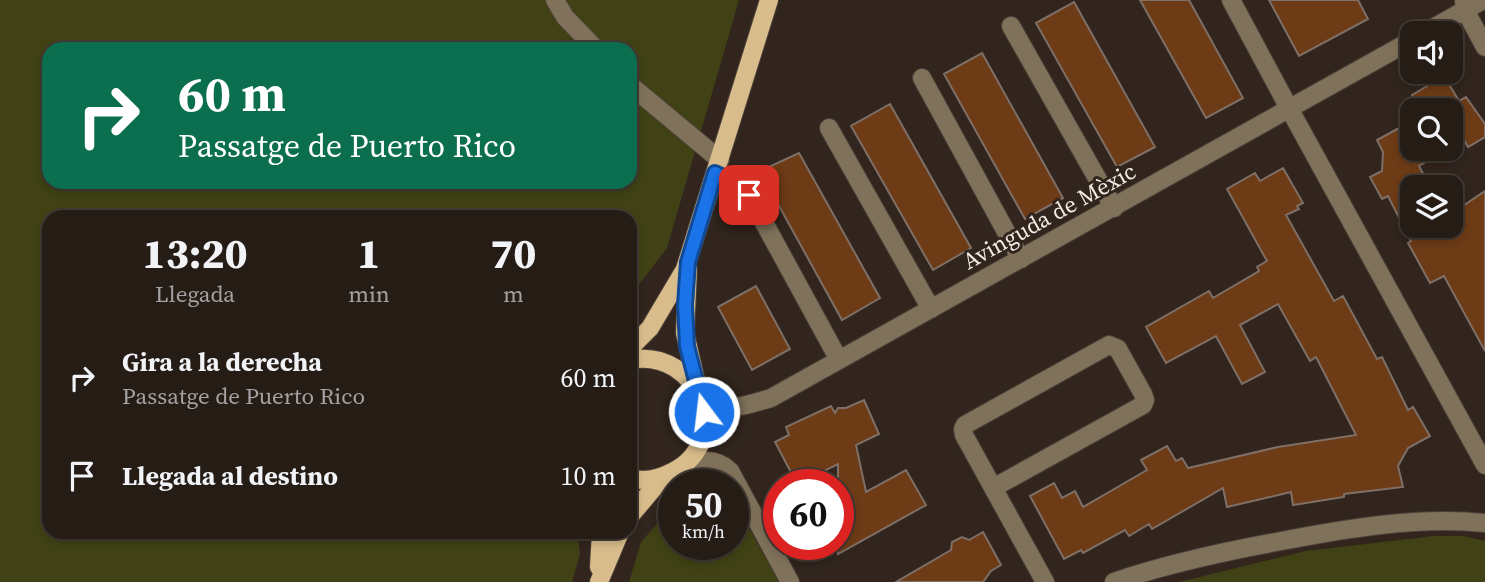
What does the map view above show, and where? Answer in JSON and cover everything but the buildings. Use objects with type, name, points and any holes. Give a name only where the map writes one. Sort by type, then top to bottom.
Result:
[{"type":"main road","points":[[637,342],[655,321],[688,262],[769,0]]},
{"type":"main road","points":[[680,468],[695,453],[703,433],[704,412],[685,332],[688,262]]},
{"type":"main road","points":[[637,359],[646,358],[670,364],[691,381],[700,398]]},
{"type":"main road","points":[[637,479],[658,478]]},
{"type":"main road","points":[[637,508],[658,483]]},
{"type":"main road","points":[[599,582],[601,539]]},
{"type":"main road","points":[[599,582],[617,539]]},
{"type":"street","points":[[555,0],[565,18],[589,42]]},
{"type":"street","points":[[1231,0],[1485,465]]},
{"type":"street","points":[[1441,21],[1464,5],[1483,0]]},
{"type":"street","points":[[1464,5],[1485,47]]},
{"type":"street","points":[[1012,26],[1114,208]]},
{"type":"street","name":"Avinguda de Mèxic","points":[[700,398],[723,408],[771,398],[1400,47]]},
{"type":"street","points":[[922,78],[1021,259]]},
{"type":"street","points":[[637,92],[743,187],[839,360]]},
{"type":"street","points":[[829,128],[931,310]]},
{"type":"street","points":[[993,488],[1143,405],[1143,394],[1118,349],[1110,345],[965,425],[963,429],[964,435],[993,488],[1045,582]]},
{"type":"street","points":[[680,468],[697,462],[714,461],[730,471],[790,582]]},
{"type":"street","points":[[1114,582],[1202,558],[1323,533],[1412,523],[1485,523]]},
{"type":"shaded area","points":[[0,0],[739,0],[667,248],[637,287],[637,210],[42,210],[42,539],[578,539],[580,554],[572,582],[0,582]]},
{"type":"shaded area","points":[[658,523],[658,560],[749,560],[749,528],[763,553],[763,560],[767,560],[779,582],[629,582],[641,542]]},
{"type":"shaded area","points":[[1434,536],[1463,536],[1485,541],[1485,582],[1179,582],[1306,551]]},
{"type":"route","points":[[704,412],[685,332],[688,262],[715,173],[743,187],[749,195]]}]
